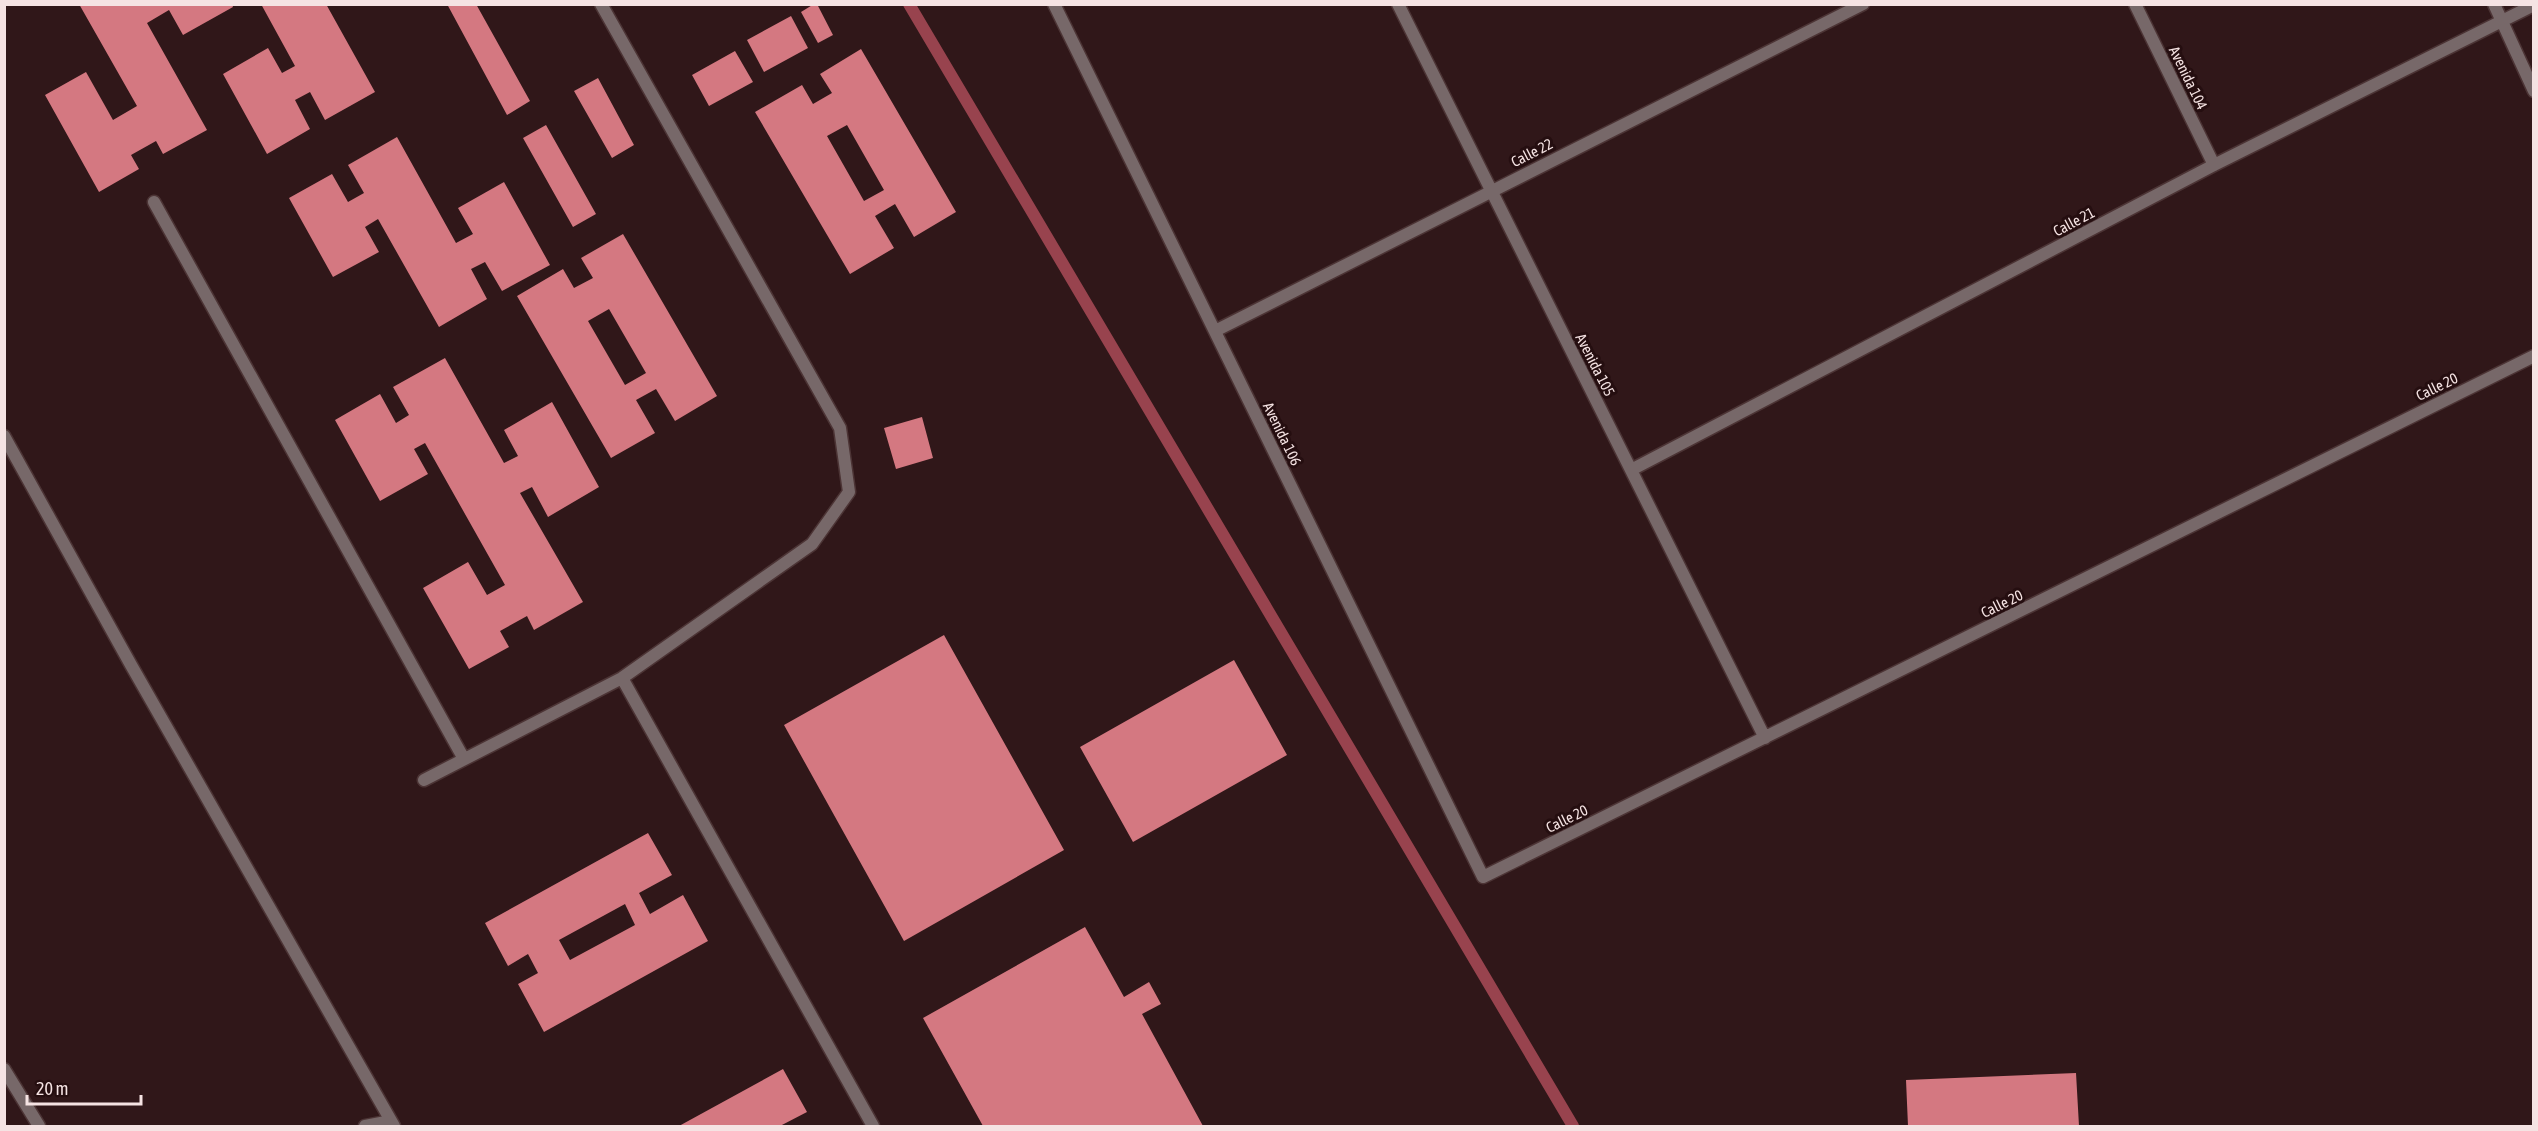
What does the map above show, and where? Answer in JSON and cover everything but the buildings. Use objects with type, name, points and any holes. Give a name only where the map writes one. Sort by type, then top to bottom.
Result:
[{"type":"street","points":[[424,780],[622,678],[812,544],[849,492],[840,428],[601,4]]},
{"type":"street","name":"Avenida 106","points":[[1054,4],[1483,877]]},
{"type":"street","name":"Avenida 105","points":[[1398,4],[1765,738]]},
{"type":"street","name":"Calle 22","points":[[1215,331],[1863,4]]},
{"type":"street","name":"Avenida 104","points":[[2135,4],[2214,165]]},
{"type":"street","points":[[2494,4],[2534,91]]},
{"type":"street","name":"Calle 21","points":[[1631,470],[2214,165],[2534,5]]},
{"type":"street","points":[[154,202],[464,759]]},
{"type":"street","name":"Calle 20","points":[[1483,877],[2534,356]]},
{"type":"street","points":[[4,436],[125,655],[393,1124],[365,1126]]},
{"type":"street","points":[[622,678],[873,1126]]},
{"type":"street","points":[[4,1069],[39,1126]]},
{"type":"waterway","points":[[909,4],[1573,1126]]}]
